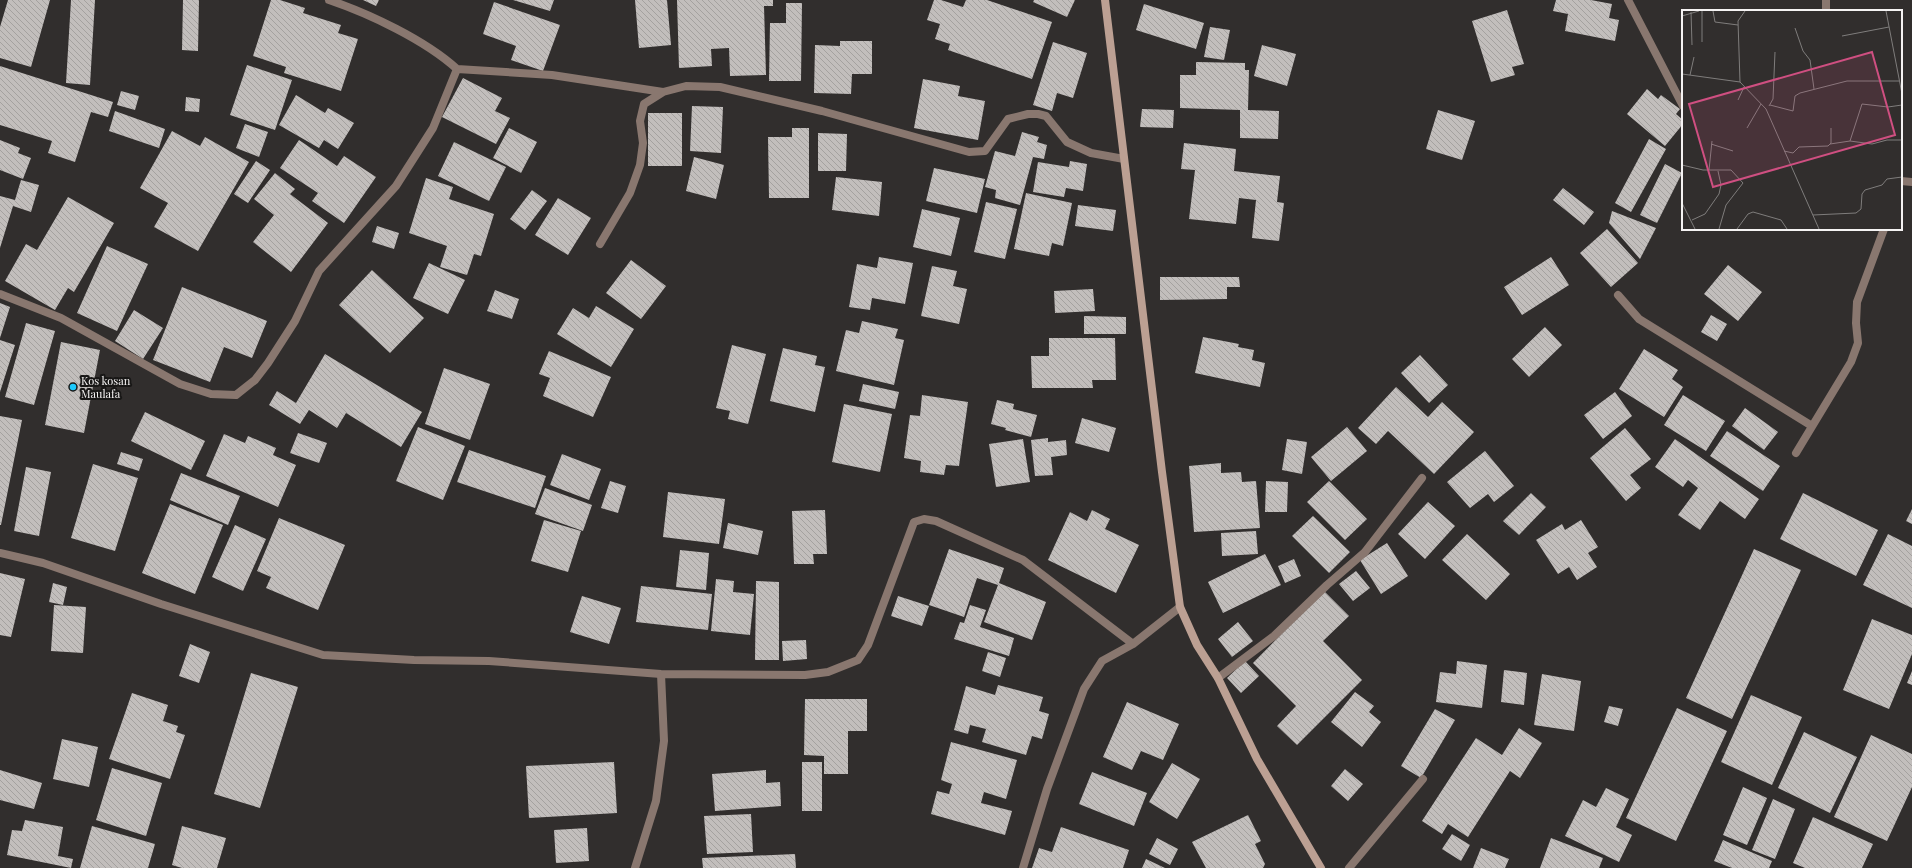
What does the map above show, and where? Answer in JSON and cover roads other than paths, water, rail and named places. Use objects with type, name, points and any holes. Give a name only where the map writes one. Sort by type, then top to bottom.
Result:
[{"type":"street","points":[[329,0],[360,10],[441,54],[457,69],[552,75],[663,92]]},
{"type":"street","points":[[1105,0],[1162,472],[1180,607],[1197,645],[1218,678],[1258,759],[1321,868]]},
{"type":"street","points":[[1628,0],[1682,104]]},
{"type":"street","points":[[0,294],[61,318],[180,384],[210,394],[236,395],[255,380],[268,363],[294,321],[319,271],[396,186],[433,128],[457,69]]},
{"type":"street","points":[[600,244],[630,193],[640,165],[643,143],[640,121],[644,104],[663,92],[686,86],[720,87],[822,111],[973,153],[986,151],[1008,119],[1028,114],[1038,114],[1046,116],[1067,142],[1091,153],[1124,159]]},
{"type":"street","points":[[1902,181],[1912,182]]},
{"type":"street","points":[[1796,453],[1851,362],[1858,342],[1856,323],[1857,302],[1884,230]]},
{"type":"street","points":[[1618,295],[1639,319],[1812,426]]},
{"type":"street","points":[[1218,678],[1274,636],[1327,585],[1365,552],[1422,478]]},
{"type":"street","points":[[0,553],[43,563],[161,604],[323,655],[414,660],[489,661],[661,674],[805,675],[828,672],[858,660],[868,645],[914,522],[924,519],[936,521],[1023,560],[1132,644]]},
{"type":"street","points":[[1023,868],[1047,789],[1084,689],[1102,661],[1132,644],[1180,607]]},
{"type":"street","points":[[635,868],[656,800],[664,741],[661,674]]},
{"type":"street","points":[[1349,868],[1423,779]]},
{"type":"place","name":"Kos kosan Maulafa","points":[[73,387]]}]
